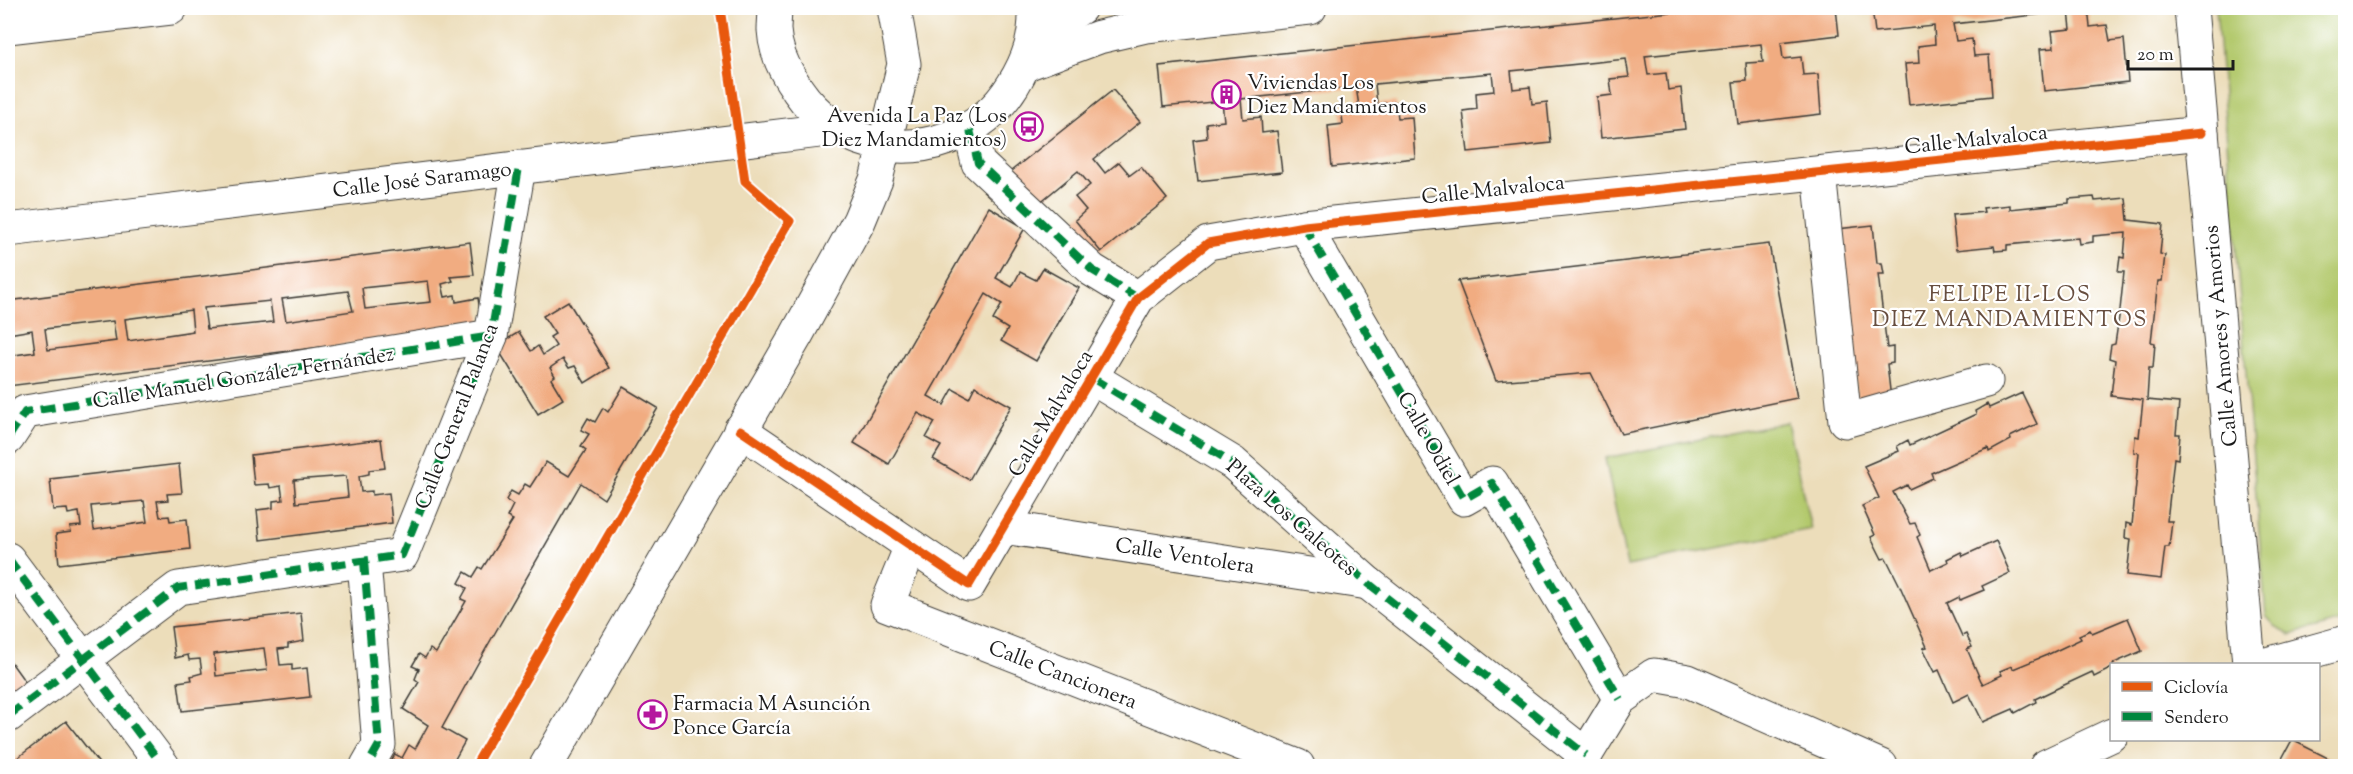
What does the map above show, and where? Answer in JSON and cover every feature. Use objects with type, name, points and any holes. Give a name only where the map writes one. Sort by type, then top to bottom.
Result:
[{"type":"street","points":[[8,27],[171,8]]},
{"type":"street","points":[[775,8],[774,32],[784,68],[802,99],[836,129],[854,138],[885,146],[929,145],[970,130],[1004,101],[1032,36],[1080,8]]},
{"type":"street","points":[[1032,36],[1099,37],[1146,26],[1310,8]]},
{"type":"street","name":"Calle Amores y Amorios","points":[[2191,8],[2248,663]]},
{"type":"street","points":[[546,766],[859,221],[876,180],[904,64],[894,10]]},
{"type":"street","name":"Calle José Saramago","points":[[8,230],[836,129]]},
{"type":"street","points":[[970,130],[978,163],[1092,270],[1138,298]]},
{"type":"street","name":"Calle Malvaloca","points":[[911,546],[969,585],[1138,298],[1208,243],[1304,226],[2202,133]]},
{"type":"street","name":"Calle General Palanca","points":[[8,716],[178,588],[402,555],[491,336],[519,167]]},
{"type":"street","points":[[1819,173],[1845,421],[1986,381]]},
{"type":"street","name":"Calle Odiel","points":[[1304,226],[1464,499],[1492,483],[1620,699]]},
{"type":"street","name":"Calle Manuel González Fernández","points":[[8,438],[25,412],[491,336]]},
{"type":"street","name":"Plaza Los Galeotes","points":[[1092,378],[1233,463],[1368,583],[1582,761]]},
{"type":"street","points":[[740,430],[911,546]]},
{"type":"street","name":"Calle Ventolera","points":[[1003,527],[1368,583]]},
{"type":"street","name":"Calle Cancionera","points":[[911,546],[887,605],[1298,766]]},
{"type":"street","points":[[8,559],[163,766]]},
{"type":"street","points":[[364,561],[379,745],[367,766]]},
{"type":"street","points":[[2271,663],[2346,642]]},
{"type":"street","points":[[1582,761],[1620,699],[1654,675],[1688,681],[1881,766]]},
{"type":"street","points":[[2046,766],[2110,736]]},
{"type":"green space","points":[[2216,8],[2345,8],[2345,620],[2290,635],[2277,628],[2266,616]]},
{"type":"green space","points":[[1787,422],[1811,529],[1627,566],[1605,458]]},
{"type":"building","name":"Viviendas Los Diez Mandamientos","points":[[1709,8],[1836,8],[1839,35],[1781,42],[1783,59],[1801,57],[1803,75],[1818,74],[1821,114],[1738,124],[1733,82],[1747,81],[1746,63],[1763,62],[1761,44],[1645,56],[1648,75],[1666,73],[1668,90],[1681,88],[1685,129],[1601,138],[1597,97],[1612,95],[1610,79],[1629,77],[1626,59],[1511,71],[1513,89],[1530,87],[1532,104],[1547,102],[1551,143],[1468,152],[1463,111],[1477,109],[1476,93],[1494,91],[1492,73],[1375,84],[1377,104],[1396,102],[1398,118],[1412,117],[1415,158],[1332,167],[1328,126],[1343,124],[1341,108],[1359,106],[1356,87],[1241,99],[1243,119],[1261,117],[1262,133],[1277,131],[1282,172],[1198,181],[1193,140],[1207,138],[1206,123],[1224,121],[1222,101],[1163,107],[1159,66]]},
{"type":"building","points":[[1872,8],[2088,8],[2090,27],[2107,25],[2110,41],[2124,39],[2128,82],[2044,91],[2040,49],[2054,48],[2052,31],[2071,29],[2069,11],[1953,24],[1956,41],[1972,39],[1974,56],[1989,55],[1992,96],[1909,105],[1905,64],[1919,63],[1918,46],[1935,44],[1934,26],[1875,32]]},
{"type":"building","points":[[1113,90],[1140,122],[1094,159],[1105,173],[1119,162],[1130,175],[1141,167],[1167,199],[1101,252],[1075,220],[1086,210],[1075,197],[1090,185],[1078,171],[1033,208],[1006,175]]},
{"type":"building","points":[[2094,197],[2095,201],[2126,198],[2128,220],[2163,224],[2160,254],[2165,255],[2162,281],[2158,281],[2151,342],[2155,343],[2153,368],[2149,368],[2147,400],[2179,403],[2176,434],[2180,434],[2178,459],[2174,458],[2167,521],[2172,521],[2169,547],[2165,547],[2161,579],[2127,575],[2131,539],[2125,538],[2126,523],[2132,525],[2139,453],[2134,452],[2135,436],[2139,437],[2143,400],[2111,396],[2115,360],[2109,358],[2111,345],[2115,344],[2120,310],[2124,272],[2118,272],[2120,257],[2124,258],[2126,233],[2093,236],[2093,242],[2079,244],[2078,238],[2007,245],[2007,250],[1995,251],[1994,246],[1956,250],[1952,215],[1984,212],[1983,208],[2010,205],[2010,209],[2069,203],[2069,199]]},
{"type":"building","points":[[989,207],[1025,228],[996,278],[1012,287],[1020,272],[1036,280],[1043,268],[1079,288],[1036,361],[1001,341],[1008,329],[993,320],[1002,304],[986,294],[928,396],[944,405],[953,389],[969,398],[975,386],[1011,406],[969,480],[933,459],[941,446],[926,438],[935,422],[918,413],[889,464],[854,443]]},
{"type":"building","points":[[1873,225],[1877,263],[1882,263],[1884,274],[1878,274],[1887,348],[1893,347],[1893,363],[1887,364],[1891,399],[1858,403],[1837,229]]},
{"type":"building","points":[[470,242],[474,275],[451,277],[453,281],[442,284],[445,297],[455,295],[456,302],[478,298],[482,327],[8,386],[8,356],[35,352],[32,330],[8,334],[8,301]],"holes":[[[428,281],[431,302],[365,309],[362,288]],[[348,291],[353,311],[286,321],[282,299]],[[270,301],[273,322],[207,329],[204,308]],[[191,310],[193,331],[128,341],[125,319]],[[113,321],[116,341],[48,350],[45,329]]]},
{"type":"building","points":[[1769,244],[1797,398],[1621,434],[1591,373],[1496,381],[1458,281]]},
{"type":"building","points":[[568,301],[609,368],[585,383],[575,366],[569,368],[563,359],[550,368],[555,376],[551,379],[563,399],[538,414],[496,346],[519,332],[531,351],[538,346],[543,355],[556,346],[550,337],[555,334],[543,316]]},
{"type":"building","points":[[623,387],[658,408],[604,499],[581,483],[442,728],[465,741],[451,766],[389,766],[395,754],[402,758],[409,745],[415,749],[428,725],[403,709],[419,682],[415,679],[419,669],[412,666],[419,654],[425,658],[430,649],[436,653],[466,601],[461,599],[467,588],[459,583],[465,572],[473,577],[479,567],[482,569],[513,520],[507,517],[513,505],[506,500],[511,491],[518,495],[525,484],[530,487],[546,462],[569,476],[586,450],[581,446],[589,434],[581,430],[588,418],[595,422],[603,408],[608,412]]},
{"type":"building","points":[[2022,393],[2037,424],[2010,437],[2011,440],[1989,452],[1988,448],[1931,473],[1933,478],[1909,489],[1907,485],[1893,492],[1910,524],[1915,523],[1920,535],[1917,537],[1931,570],[1948,562],[1947,559],[1961,552],[1963,556],[1996,541],[2010,573],[1982,586],[1984,590],[1947,603],[1962,636],[1966,634],[1972,647],[1967,649],[1981,681],[1983,684],[2002,675],[2000,671],[2012,666],[2013,669],[2047,655],[2081,639],[2079,635],[2090,630],[2092,633],[2128,618],[2142,651],[2110,663],[2110,669],[2094,677],[2092,672],[2035,699],[2036,702],[2015,713],[2013,709],[1983,722],[1969,694],[1953,702],[1939,670],[1935,672],[1923,648],[1927,647],[1899,584],[1886,558],[1882,559],[1871,537],[1875,535],[1862,506],[1879,498],[1864,466],[1899,451],[1897,446],[1908,440],[1910,445],[1976,414],[1975,411],[1987,404],[1989,408]]},
{"type":"building","points":[[381,439],[385,468],[369,470],[369,474],[359,476],[361,492],[372,491],[372,495],[389,493],[392,523],[260,540],[257,510],[273,508],[273,501],[283,500],[281,486],[270,488],[269,484],[254,485],[251,455]],"holes":[[[346,476],[348,497],[296,503],[294,480]]]},
{"type":"building","points":[[179,464],[182,493],[167,494],[168,500],[157,501],[160,517],[169,516],[170,521],[187,519],[190,549],[59,564],[56,534],[71,532],[70,527],[81,526],[79,512],[68,514],[67,509],[53,510],[50,479]],"holes":[[[144,501],[147,522],[94,530],[91,506]]]},
{"type":"building","points":[[301,613],[304,641],[288,644],[288,648],[278,649],[280,665],[292,664],[292,670],[307,668],[310,697],[182,711],[178,682],[192,680],[191,676],[202,673],[200,659],[189,660],[188,655],[175,658],[171,627]],"holes":[[[264,648],[267,670],[216,676],[214,654]]]},
{"type":"building","points":[[8,658],[26,683],[8,697]]},
{"type":"building","points":[[66,721],[101,766],[8,766],[8,765]]},
{"type":"building","points":[[2291,741],[2330,759],[2326,766],[2278,766]]},
{"type":"marked path","points":[[970,130],[978,163],[1092,270],[1138,298]]},
{"type":"marked path","points":[[8,716],[178,588],[402,555],[491,336],[519,167]]},
{"type":"marked path","points":[[1304,226],[1464,499],[1492,483],[1620,699]]},
{"type":"marked path","points":[[8,438],[25,412],[491,336]]},
{"type":"marked path","points":[[1092,378],[1233,463],[1368,583],[1586,755]]},
{"type":"marked path","points":[[8,559],[163,766]]},
{"type":"marked path","points":[[364,561],[379,745],[367,766]]},
{"type":"cycle path","points":[[475,766],[790,221],[745,181],[720,8]]},
{"type":"cycle path","points":[[740,430],[969,585],[1138,298],[1208,243],[1304,226],[2202,133]]},
{"type":"place","name":"Viviendas Los Diez Mandamientos","points":[[1226,94]]},
{"type":"place","name":"Avenida La Paz (Los Diez Mandamientos)","points":[[1028,127]]},
{"type":"place","name":"Farmacia M Asunción Ponce García","points":[[652,715]]},
{"type":"district","name":"FELIPE II-LOS DIEZ MANDAMIENTOS","points":[[2010,306]]}]
